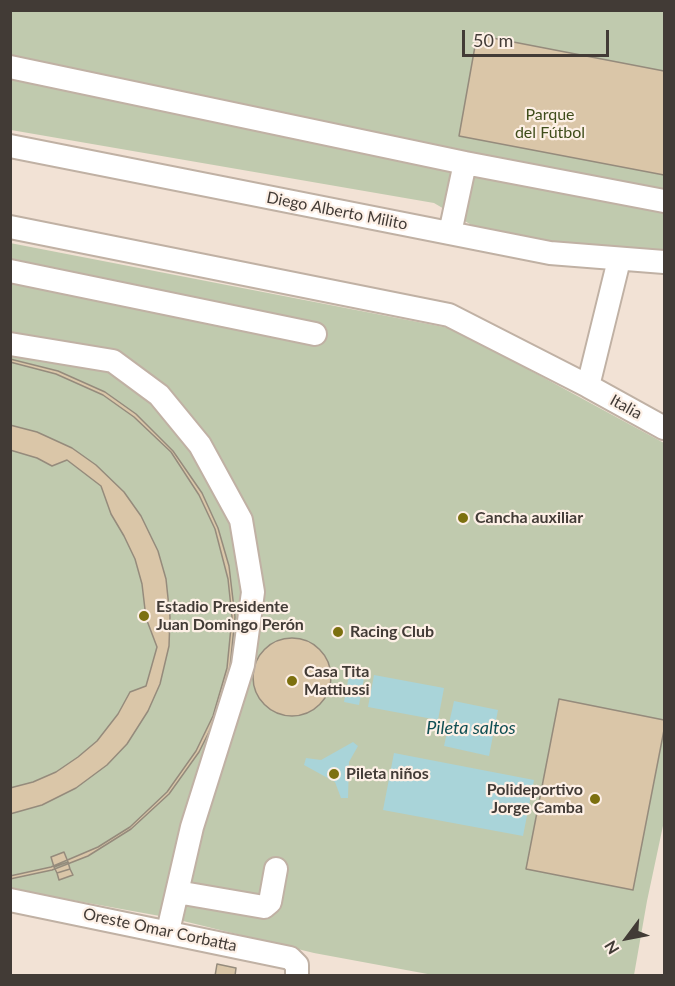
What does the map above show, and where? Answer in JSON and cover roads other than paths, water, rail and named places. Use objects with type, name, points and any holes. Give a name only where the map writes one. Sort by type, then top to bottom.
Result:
[{"type":"street","points":[[10,67],[465,163],[664,201]]},
{"type":"street","name":"Diego Alberto Milito","points":[[10,146],[550,253],[664,262]]},
{"type":"street","points":[[450,233],[465,163]]},
{"type":"street","name":"Italia","points":[[10,227],[449,315],[588,386],[664,428]]},
{"type":"street","points":[[588,386],[619,260]]},
{"type":"street","points":[[10,270],[315,334]]},
{"type":"street","points":[[10,344],[113,362],[159,395],[200,444],[241,520],[254,591],[243,666],[192,827],[168,931]]},
{"type":"street","points":[[177,891],[264,907],[270,902],[276,869]]},
{"type":"street","name":"Oreste Omar Corbatta","points":[[10,900],[290,958],[297,965],[297,975]]},
{"type":"water","points":[[350,670],[365,673],[359,705],[344,702]]},
{"type":"water","points":[[374,675],[444,688],[438,720],[368,707]]},
{"type":"water","name":"Pileta saltos","points":[[454,701],[498,710],[489,756],[444,746]]},
{"type":"water","name":"Pileta niños","points":[[353,742],[358,746],[349,762],[348,798],[341,798],[335,782],[304,765],[306,758],[321,760]]},
{"type":"water","points":[[394,753],[534,780],[523,836],[383,810]]},
{"type":"place","name":"Cancha auxiliar","points":[[463,518]]},
{"type":"place","name":"Estadio Presidente Juan Domingo Perón","points":[[144,616]]},
{"type":"place","name":"Racing Club","points":[[338,632]]},
{"type":"place","name":"Casa Tita Mattiussi","points":[[292,681]]},
{"type":"place","name":"Pileta niños","points":[[334,774]]},
{"type":"place","name":"Polideportivo Jorge Camba","points":[[595,799]]},
{"type":"park label","name":"Parque del Fútbol","points":[[550,124]]}]
